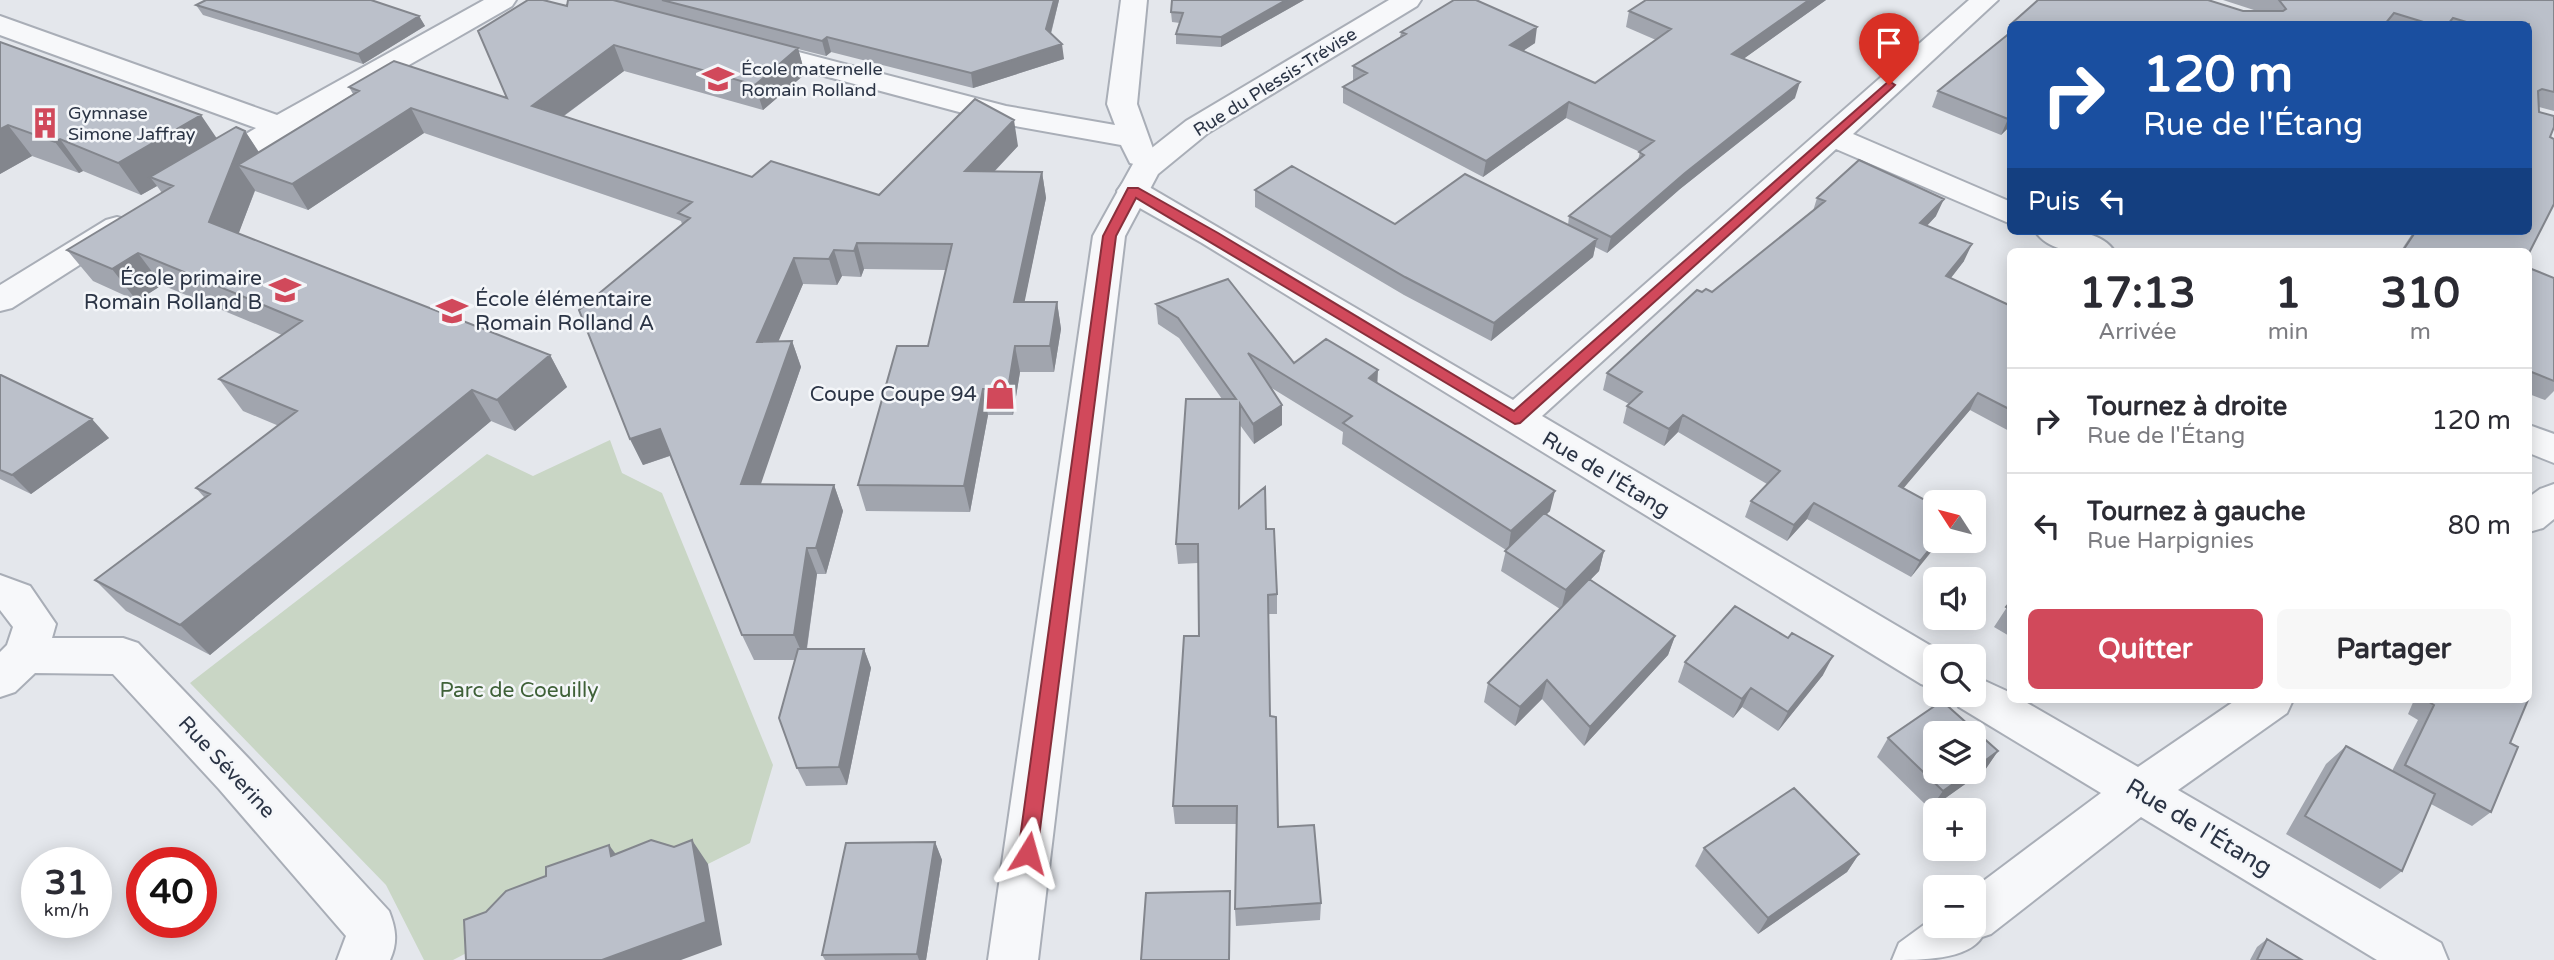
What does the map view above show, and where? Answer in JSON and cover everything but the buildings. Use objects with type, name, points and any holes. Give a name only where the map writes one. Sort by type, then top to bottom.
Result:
[{"type":"street","points":[[189,182],[279,126],[335,97],[503,0]]},
{"type":"street","points":[[1013,960],[1110,236],[1138,166],[1122,104],[1134,0]]},
{"type":"street","name":"Rue du Plessis-Trévise","points":[[1138,166],[1197,127],[1408,0]]},
{"type":"street","points":[[1515,419],[1985,0]]},
{"type":"street","points":[[0,24],[15,32],[279,126]]},
{"type":"street","name":"Rue de l'Étang","points":[[724,41],[1004,115],[1138,166],[1213,236],[1923,663]]},
{"type":"street","points":[[1831,136],[2007,212]]},
{"type":"street","points":[[0,300],[143,211]]},
{"type":"street","points":[[2060,235],[2090,248]]},
{"type":"street","points":[[2532,439],[2554,449]]},
{"type":"street","points":[[2532,515],[2554,499]]},
{"type":"street","points":[[0,591],[15,598],[35,624],[12,667]]},
{"type":"street","name":"Rue Séverine","points":[[12,667],[123,656],[371,928],[371,947],[362,960]]},
{"type":"street","name":"Rue de l'Étang","points":[[1986,701],[2423,960]]},
{"type":"street","points":[[1986,908],[2140,791],[2268,703]]},
{"type":"street","points":[[1917,960],[1946,938]]},
{"type":"green space","name":"Parc de Coeuilly","points":[[610,440],[622,473],[662,493],[773,765],[750,843],[708,864],[486,943],[453,960],[424,960],[386,885],[190,683],[487,454],[533,476]]},
{"type":"place","name":"École maternelle Romain Rolland","points":[[718,79]]},
{"type":"place","name":"Gymnase Simone Jaffray","points":[[45,123]]},
{"type":"place","name":"École primaire Romain Rolland B","points":[[285,290]]},
{"type":"place","name":"École élémentaire Romain Rolland A","points":[[452,311]]},
{"type":"place","name":"Coupe Coupe 94","points":[[1000,394]]},
{"type":"route","points":[[1028,853],[1110,236],[1133,191],[1213,236],[1515,419],[1889,85]]}]
